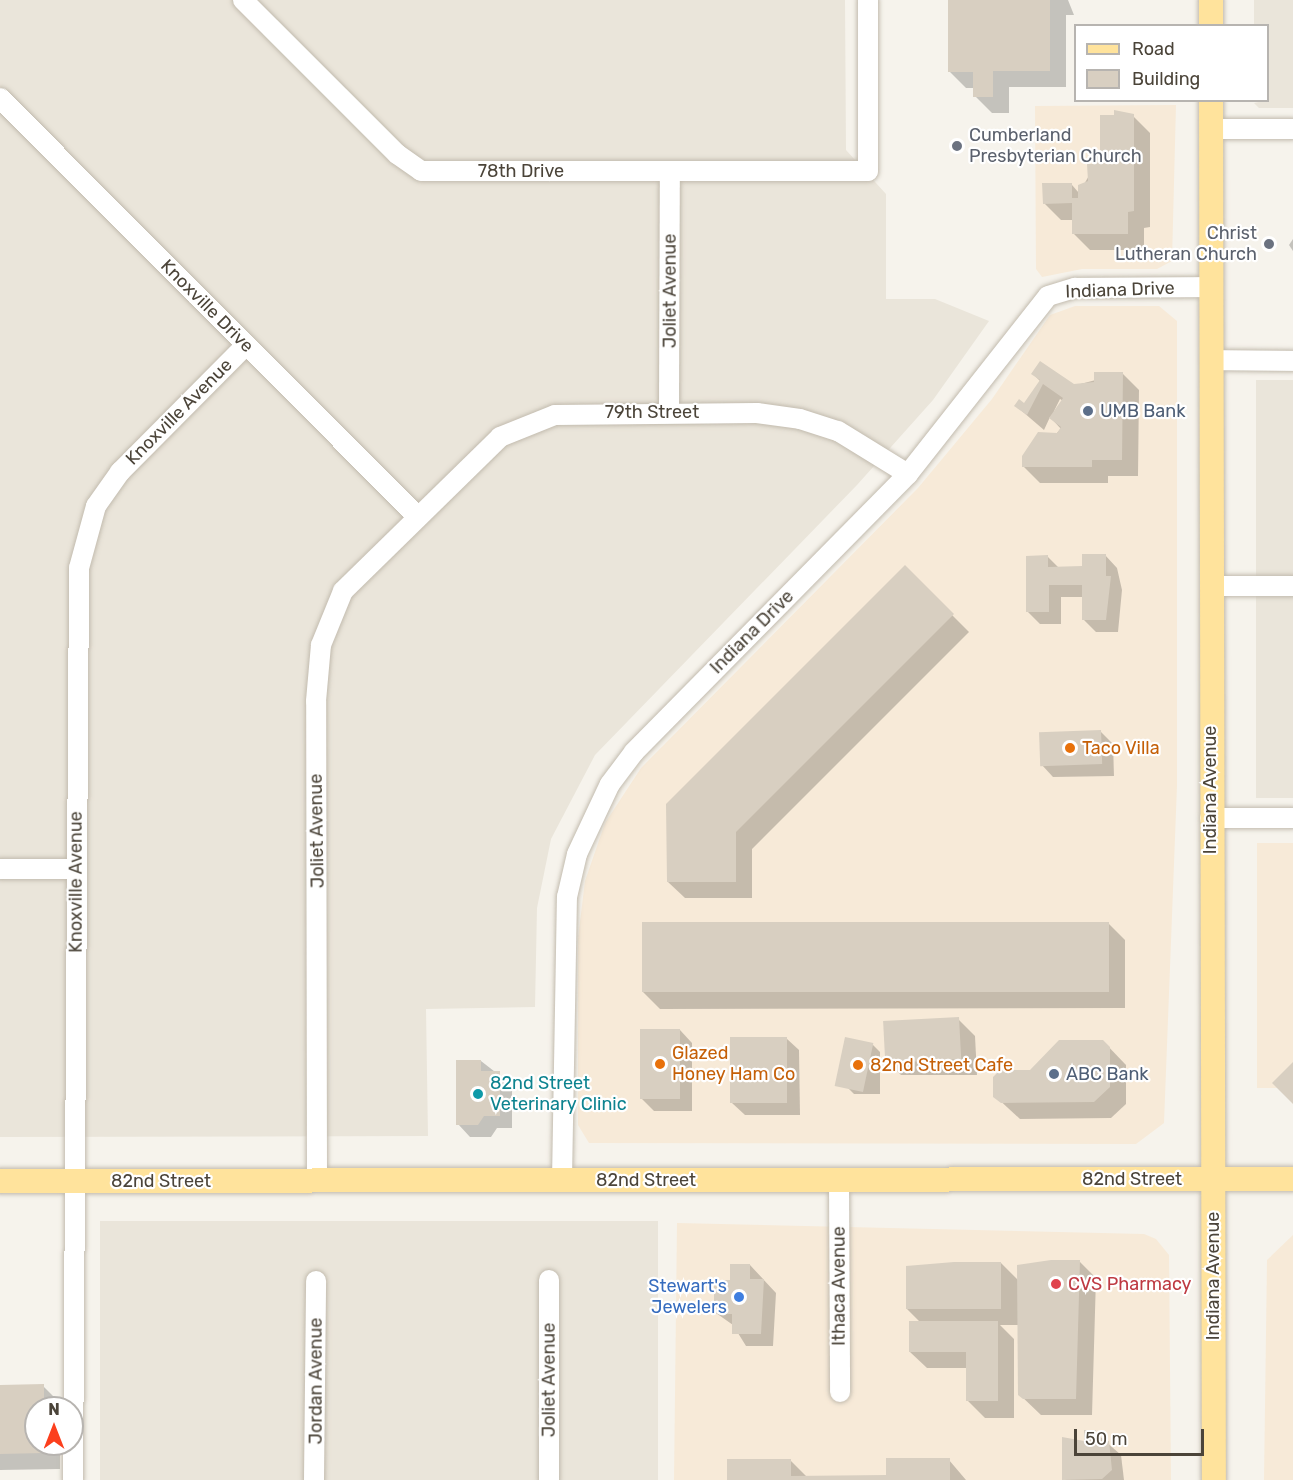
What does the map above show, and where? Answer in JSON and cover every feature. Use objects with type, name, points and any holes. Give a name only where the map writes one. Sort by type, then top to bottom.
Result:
[{"type":"main road","points":[[1211,0],[1211,24]]},
{"type":"main road","name":"Indiana Avenue","points":[[1211,102],[1210,818],[1214,1480]]},
{"type":"main road","name":"82nd Street","points":[[0,1181],[1293,1179]]},
{"type":"street","name":"78th Drive","points":[[243,0],[397,154],[421,171],[868,171],[868,0]]},
{"type":"street","name":"Knoxville Drive","points":[[0,98],[415,514]]},
{"type":"street","points":[[1211,129],[1293,129]]},
{"type":"street","name":"Joliet Avenue","points":[[669,412],[670,171]]},
{"type":"street","name":"Indiana Drive","points":[[562,1180],[562,941],[577,854],[590,819],[634,752],[908,474],[1048,296],[1075,288],[1211,287]]},
{"type":"street","name":"Knoxville Avenue","points":[[73,1480],[77,1181],[76,598],[85,538],[96,507],[120,471],[246,345]]},
{"type":"street","points":[[1211,360],[1293,361]]},
{"type":"street","name":"79th Street","points":[[415,514],[500,437],[530,422],[574,412],[757,412],[800,419],[856,441],[908,474]]},
{"type":"street","name":"Joliet Avenue","points":[[317,1180],[317,669],[330,615],[343,591],[415,514]]},
{"type":"street","points":[[1210,586],[1293,586]]},
{"type":"street","points":[[1210,818],[1293,818]]},
{"type":"street","points":[[0,868],[75,868]]},
{"type":"street","name":"Ithaca Avenue","points":[[839,1180],[840,1392]]},
{"type":"street","name":"Joliet Avenue","points":[[549,1280],[549,1480]]},
{"type":"street","name":"Jordan Avenue","points":[[314,1480],[316,1281]]},
{"type":"shaded area","points":[[0,0],[845,0],[846,150],[886,194],[886,299],[935,299],[989,321],[933,400],[857,485],[595,755],[551,839],[537,908],[535,1007],[426,1009],[428,1136],[0,1137]]},
{"type":"shaded area","points":[[1254,0],[1293,0],[1293,108],[1259,108],[1254,103],[1269,102],[1269,24],[1254,24]]},
{"type":"shaded area","points":[[1176,105],[1172,261],[1157,269],[1082,269],[1042,277],[1036,269],[1035,106]]},
{"type":"shaded area","points":[[1075,306],[1159,306],[1177,321],[1177,786],[1164,1123],[1136,1144],[589,1143],[578,1125],[578,938],[585,881],[605,823],[641,768],[918,488],[992,399],[1050,315]]},
{"type":"shaded area","points":[[1256,380],[1293,380],[1293,798],[1256,798]]},
{"type":"shaded area","points":[[1257,843],[1293,843],[1293,1088],[1257,1088]]},
{"type":"shaded area","points":[[100,1221],[658,1221],[658,1480],[100,1480]]},
{"type":"shaded area","points":[[677,1223],[1144,1234],[1156,1239],[1169,1255],[1171,1480],[674,1480]]},
{"type":"shaded area","points":[[1293,1235],[1293,1480],[1264,1480],[1267,1260]]},
{"type":"building","name":"Cumberland Presbyterian Church","points":[[948,0],[1050,0],[1050,71],[993,71],[993,97],[973,97],[973,72],[948,72]]},
{"type":"building","points":[[1114,110],[1134,114],[1134,211],[1128,212],[1128,234],[1072,234],[1072,203],[1043,204],[1042,183],[1072,183],[1072,198],[1078,198],[1078,185],[1088,181],[1087,164],[1094,164],[1094,152],[1100,152],[1100,115],[1114,115]]},
{"type":"building","name":"UMB Bank","points":[[1040,361],[1074,384],[1094,382],[1094,372],[1123,372],[1122,460],[1092,460],[1092,467],[1022,467],[1022,456],[1038,432],[1057,433],[1061,427],[1049,418],[1063,398],[1043,384],[1027,415],[1014,406],[1019,399],[1024,403],[1040,380],[1031,374]]},
{"type":"building","points":[[1082,554],[1106,554],[1106,576],[1111,576],[1106,620],[1082,620],[1082,585],[1049,585],[1049,612],[1026,612],[1026,556],[1048,555],[1048,567],[1082,566]]},
{"type":"building","points":[[905,565],[954,614],[736,832],[736,882],[667,882],[666,804]]},
{"type":"building","name":"Taco Villa","points":[[1101,730],[1102,764],[1040,766],[1039,732]]},
{"type":"building","points":[[642,922],[1109,922],[1109,992],[642,992]]},
{"type":"building","points":[[959,1017],[961,1059],[885,1063],[883,1021]]},
{"type":"building","name":"Glazed Honey Ham Co","points":[[640,1029],[680,1029],[680,1099],[640,1099]]},
{"type":"building","points":[[730,1037],[787,1037],[787,1103],[730,1103]]},
{"type":"building","name":"82nd Street Cafe","points":[[845,1037],[873,1043],[863,1092],[835,1086]]},
{"type":"building","name":"ABC Bank","points":[[1059,1040],[1103,1040],[1110,1047],[1110,1087],[1094,1102],[1001,1103],[993,1097],[993,1077],[1000,1070],[1030,1070]]},
{"type":"building","name":"82nd Street Veterinary Clinic","points":[[456,1060],[481,1060],[481,1071],[500,1071],[500,1116],[484,1116],[478,1125],[456,1125]]},
{"type":"building","points":[[1293,1062],[1293,1104],[1272,1083]]},
{"type":"building","points":[[1051,1260],[1080,1260],[1076,1399],[1023,1399],[1018,1395],[1017,1265]]},
{"type":"building","points":[[954,1262],[1001,1262],[1001,1309],[906,1309],[906,1266]]},
{"type":"building","name":"Stewart's Jewelers","points":[[730,1264],[750,1264],[750,1279],[764,1279],[761,1334],[732,1334],[732,1314],[714,1314],[714,1280],[730,1280]]},
{"type":"building","points":[[909,1321],[998,1321],[998,1401],[966,1401],[966,1352],[909,1352]]},
{"type":"building","points":[[44,1384],[44,1396],[24,1396],[24,1453],[0,1454],[0,1385]]},
{"type":"building","points":[[1084,1430],[1096,1430],[1096,1441],[1109,1441],[1112,1470],[1102,1479],[1062,1480],[1062,1437],[1084,1441]]},
{"type":"building","points":[[886,1458],[950,1458],[950,1480],[727,1480],[727,1459],[791,1459],[791,1476],[886,1475]]},
{"type":"place","name":"Cumberland Presbyterian Church","points":[[957,146]]},
{"type":"place","name":"Christ Lutheran Church","points":[[1269,244]]},
{"type":"place","name":"UMB Bank","points":[[1088,411]]},
{"type":"place","name":"Taco Villa","points":[[1070,748]]},
{"type":"place","name":"Glazed Honey Ham Co","points":[[660,1064]]},
{"type":"place","name":"82nd Street Cafe","points":[[858,1065]]},
{"type":"place","name":"ABC Bank","points":[[1054,1074]]},
{"type":"place","name":"82nd Street Veterinary Clinic","points":[[478,1094]]},
{"type":"place","name":"CVS Pharmacy","points":[[1056,1284]]},
{"type":"place","name":"Stewart's Jewelers","points":[[739,1297]]}]
